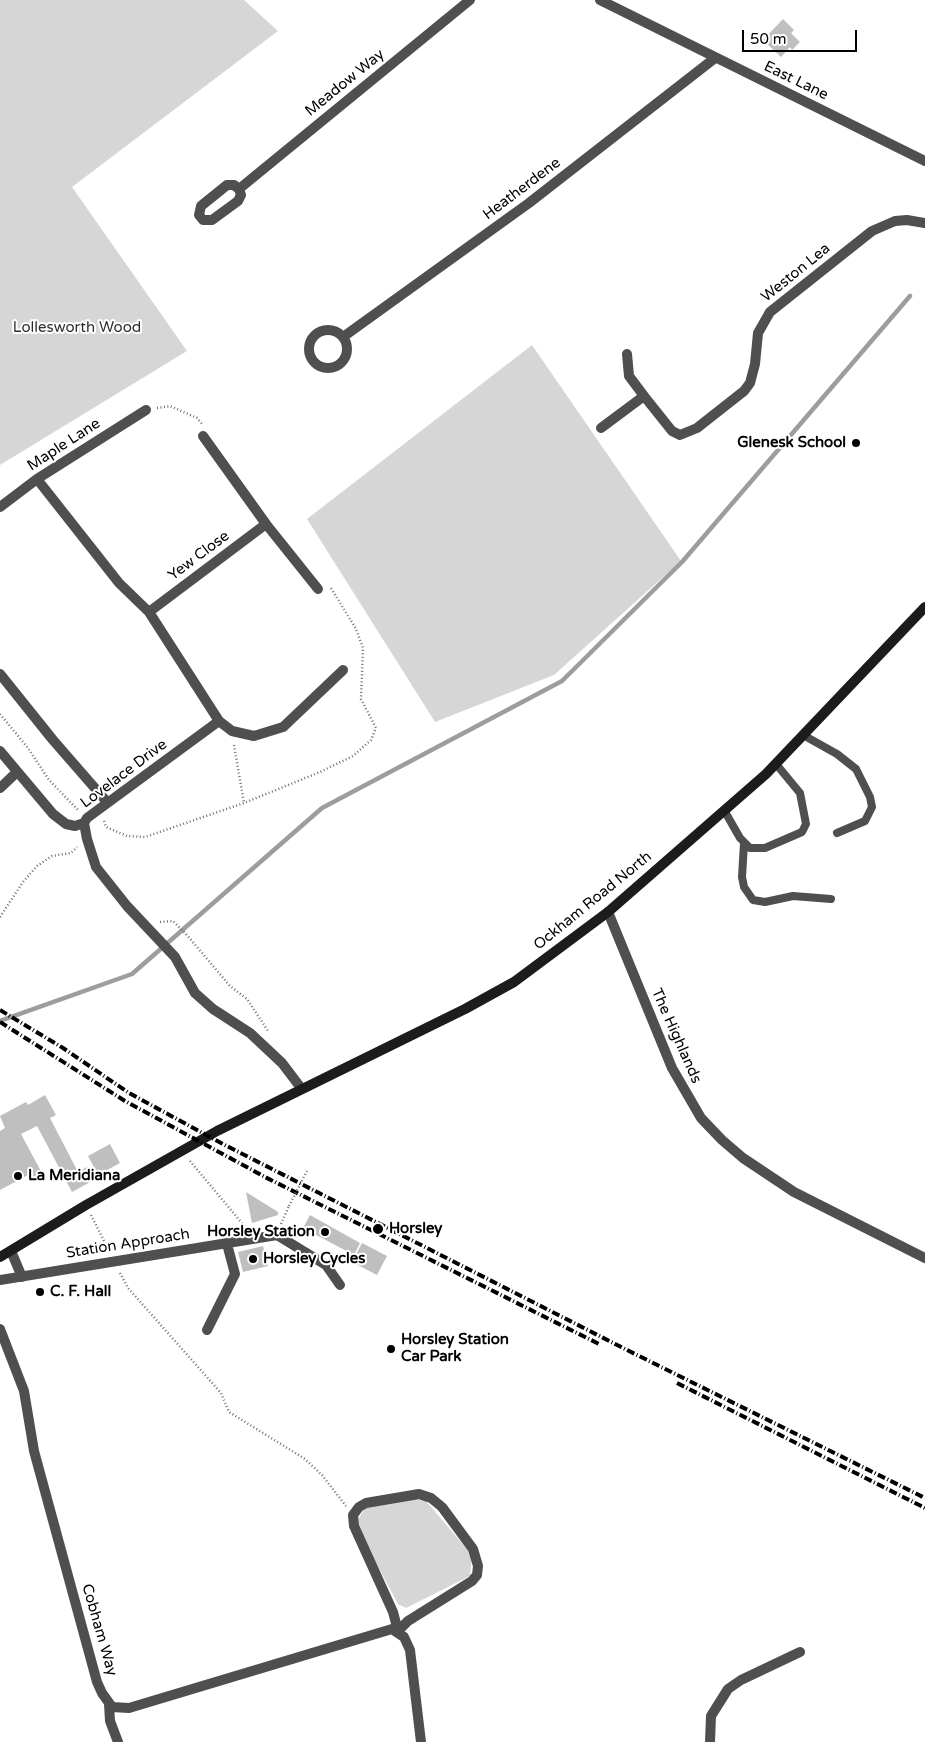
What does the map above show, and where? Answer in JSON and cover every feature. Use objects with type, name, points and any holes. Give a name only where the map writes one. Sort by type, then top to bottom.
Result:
[{"type":"main road","name":"Ockham Road North","points":[[0,1257],[217,1130],[465,1009],[514,982],[608,912],[776,764],[925,607]]},
{"type":"street","name":"Meadow Way","points":[[239,189],[470,0]]},
{"type":"street","name":"East Lane","points":[[600,0],[925,161]]},
{"type":"street","name":"Heatherdene","points":[[343,337],[529,203],[715,58]]},
{"type":"street","name":"Weston Lea","points":[[627,354],[629,376],[672,431],[680,435],[697,428],[744,391],[750,383],[758,333],[770,312],[872,231],[895,221],[907,220],[925,223]]},
{"type":"street","points":[[601,428],[644,396]]},
{"type":"street","name":"Maple Lane","points":[[0,507],[38,479],[146,410]]},
{"type":"street","points":[[203,436],[266,524],[318,589]]},
{"type":"street","points":[[38,479],[119,583],[149,612],[161,634],[219,720],[232,731],[254,736],[283,727],[343,670]]},
{"type":"street","name":"Yew Close","points":[[149,612],[266,524]]},
{"type":"street","points":[[0,674],[103,805]]},
{"type":"street","name":"Lovelace Drive","points":[[219,720],[103,805],[85,823],[96,867],[126,906],[171,954],[195,993],[213,1009],[250,1033],[282,1063],[300,1088]]},
{"type":"street","points":[[0,751],[53,814],[66,824],[75,826],[85,823]]},
{"type":"street","points":[[0,788],[17,772]]},
{"type":"street","name":"The Highlands","points":[[608,912],[672,1068],[702,1118],[722,1140],[743,1158],[794,1192],[925,1258]]},
{"type":"street","points":[[276,1234],[326,1265],[340,1285]]},
{"type":"street","name":"Station Approach","points":[[0,1280],[227,1244],[276,1234]]},
{"type":"street","points":[[207,1330],[234,1274],[227,1244]]},
{"type":"street","points":[[11,1251],[22,1277]]},
{"type":"street","name":"Cobham Way","points":[[0,1329],[24,1391],[30,1437],[97,1682],[109,1704],[110,1721],[118,1742]]},
{"type":"street","points":[[398,1631],[408,1621],[472,1581],[477,1575],[477,1558],[473,1549],[442,1507],[431,1498],[419,1494],[366,1503],[359,1507],[353,1515],[354,1526],[393,1612],[398,1631],[404,1637],[410,1650],[420,1742]]},
{"type":"street","points":[[109,1704],[118,1709],[129,1708],[386,1629],[398,1631]]},
{"type":"street","points":[[710,1742],[711,1716],[728,1689],[741,1680],[800,1652]]},
{"type":"lane","points":[[803,735],[848,761],[856,769],[870,797],[872,807],[865,821],[837,833]]},
{"type":"lane","points":[[724,810],[744,843],[755,849],[765,848],[802,832],[806,828],[800,793],[776,764]]},
{"type":"lane","points":[[744,843],[742,877],[744,886],[753,900],[766,902],[793,896],[831,899]]},
{"type":"path","points":[[103,805],[106,827],[126,836],[145,837],[244,804],[353,756],[371,740],[376,728],[361,699],[363,648],[356,629],[344,608]]},
{"type":"path","points":[[0,714],[28,748],[49,780],[85,823],[78,846],[71,853],[52,856],[37,866],[23,882],[0,917]]},
{"type":"path","points":[[232,731],[244,804]]},
{"type":"path","points":[[175,923],[230,986],[247,998],[262,1019],[269,1034]]},
{"type":"path","points":[[181,1151],[254,1238]]},
{"type":"path","points":[[276,1234],[307,1171]]},
{"type":"path","points":[[86,1205],[128,1288],[221,1393],[230,1412],[305,1459],[322,1475],[353,1515]]},
{"type":"green space","name":"Lollesworth Wood","points":[[0,0],[244,0],[278,31],[72,187],[187,351],[0,465]]},
{"type":"green space","points":[[532,345],[681,561],[554,675],[435,722],[307,519]]},
{"type":"green space","points":[[415,1499],[426,1501],[472,1555],[470,1576],[406,1608],[398,1604],[361,1535],[357,1521],[365,1508]]},
{"type":"building","points":[[783,19],[794,30],[791,33],[800,42],[792,50],[790,47],[781,57],[763,40]]},
{"type":"building","points":[[45,1095],[56,1115],[50,1118],[78,1172],[87,1167],[94,1180],[72,1192],[37,1126],[21,1134],[43,1175],[31,1181],[28,1175],[0,1190],[0,1131],[5,1128],[0,1116],[26,1102],[28,1105]]},
{"type":"building","points":[[110,1144],[120,1163],[98,1175],[88,1156]]},
{"type":"building","points":[[246,1192],[278,1212],[278,1215],[252,1223]]},
{"type":"building","name":"Horsley Station","points":[[310,1215],[360,1243],[354,1255],[303,1228]]},
{"type":"building","points":[[362,1243],[387,1256],[377,1275],[352,1262]]},
{"type":"building","name":"Horsley Cycles","points":[[263,1246],[268,1266],[243,1272],[238,1252]]},
{"type":"waterway","points":[[0,1021],[132,974],[322,808],[562,681],[682,562],[910,296]]},
{"type":"railway","points":[[0,1010],[63,1048],[129,1093],[221,1143],[625,1349],[925,1498]]},
{"type":"railway","points":[[0,1022],[125,1101],[265,1177],[599,1344]]},
{"type":"railway","points":[[677,1383],[925,1508]]},
{"type":"place","name":"Glenesk School","points":[[856,443]]},
{"type":"place","name":"La Meridiana","points":[[18,1176]]},
{"type":"place","name":"Horsley","points":[[378,1229]]},
{"type":"place","name":"Horsley Station","points":[[325,1232]]},
{"type":"place","name":"Horsley Cycles","points":[[253,1259]]},
{"type":"place","name":"C. F. Hall","points":[[40,1292]]},
{"type":"place","name":"Horsley Station Car Park","points":[[391,1349]]}]
